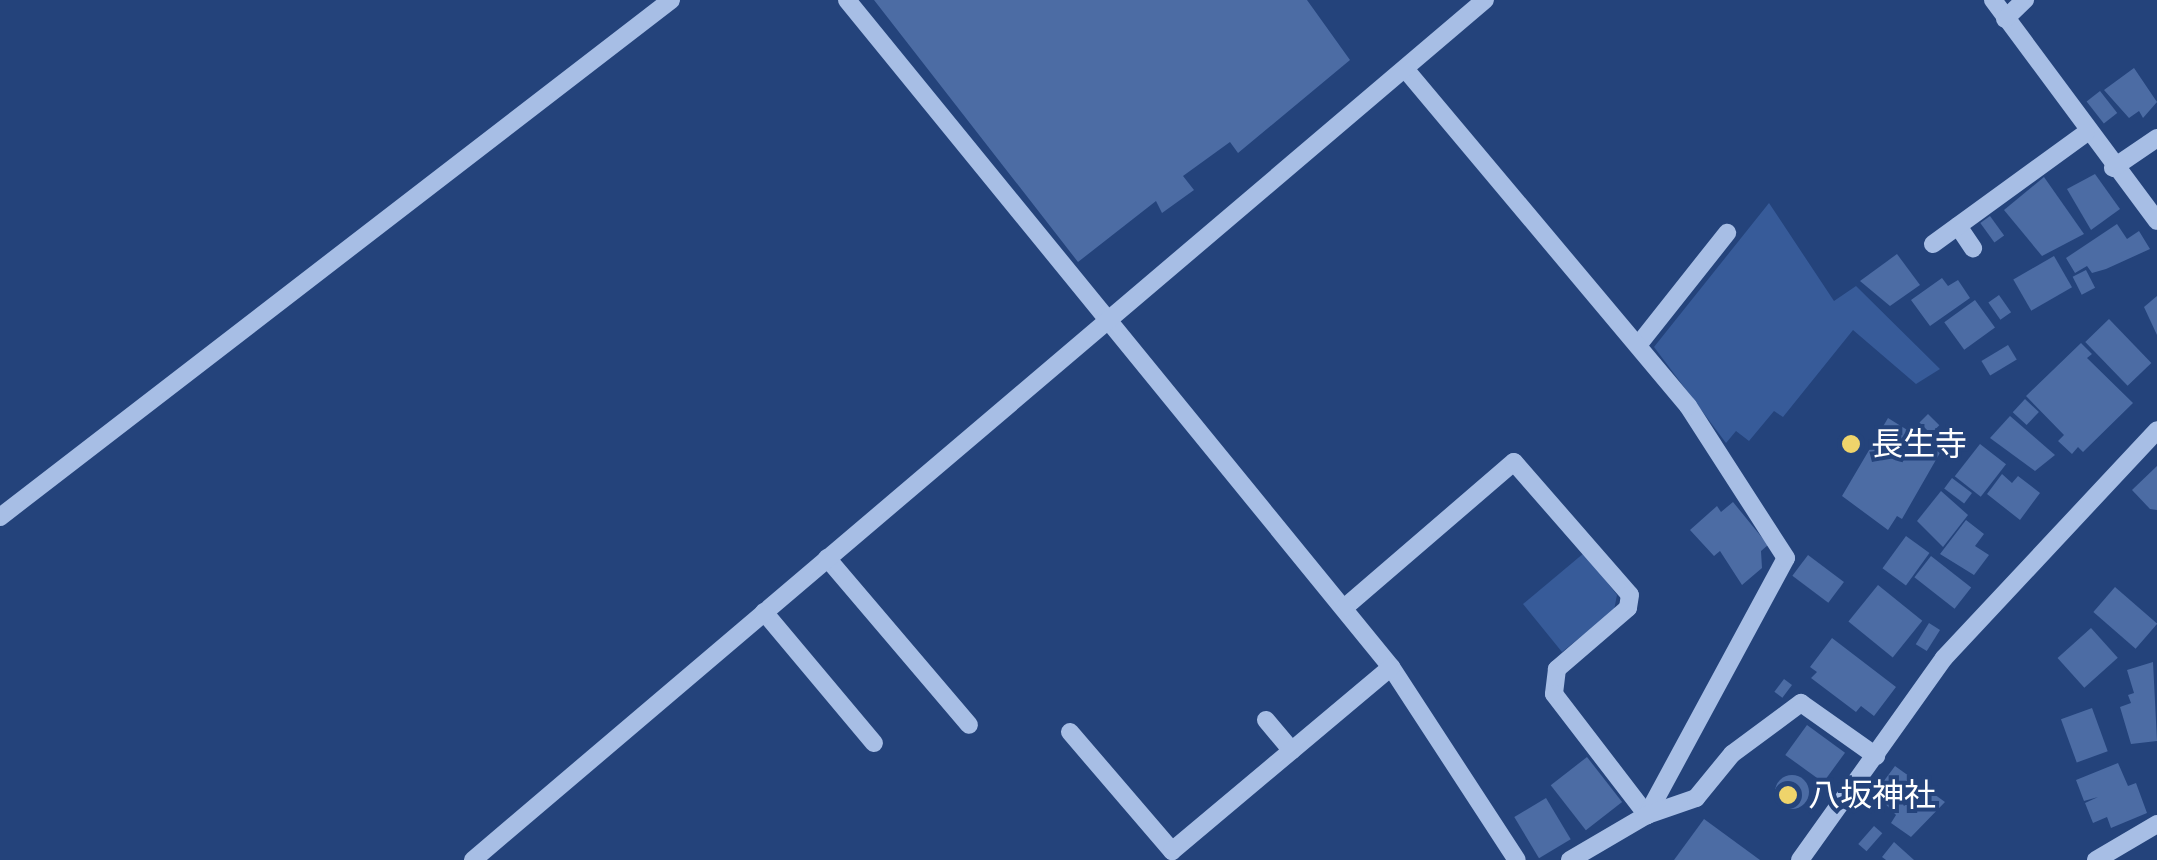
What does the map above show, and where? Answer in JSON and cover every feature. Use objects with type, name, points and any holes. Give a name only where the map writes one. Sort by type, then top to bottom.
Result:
[{"type":"street","points":[[0,517],[671,0]]},
{"type":"street","points":[[847,0],[1105,324],[1391,668],[1516,860]]},
{"type":"street","points":[[472,860],[1484,0]]},
{"type":"street","points":[[1993,0],[2086,134],[2157,221]]},
{"type":"street","points":[[2005,18],[2026,0]]},
{"type":"street","points":[[1404,69],[1688,406],[1786,558],[1647,815]]},
{"type":"street","points":[[1933,244],[2086,134]]},
{"type":"street","points":[[2113,168],[2157,138]]},
{"type":"street","points":[[1958,226],[1974,248]]},
{"type":"street","points":[[1638,344],[1728,233]]},
{"type":"street","points":[[1800,860],[1944,658],[2157,430]]},
{"type":"street","points":[[1344,608],[1514,462],[1630,595],[1628,608],[1556,670],[1554,694],[1647,815]]},
{"type":"street","points":[[827,558],[969,725]]},
{"type":"street","points":[[764,612],[874,743]]},
{"type":"street","points":[[1070,732],[1172,851],[1391,668]]},
{"type":"street","points":[[1570,860],[1647,815],[1696,798],[1732,754],[1801,702],[1876,756]]},
{"type":"street","points":[[1266,720],[1292,751]]},
{"type":"street","points":[[2096,860],[2157,824]]},
{"type":"shaded area","points":[[1769,203],[1834,301],[1856,286],[1940,369],[1916,384],[1853,330],[1783,417],[1774,411],[1749,441],[1736,431],[1726,443],[1654,347]]},
{"type":"shaded area","points":[[1584,553],[1617,595],[1614,610],[1562,652],[1523,604]]},
{"type":"building","points":[[874,0],[1307,0],[1350,60],[1238,153],[1230,142],[1183,176],[1194,190],[1162,213],[1156,201],[1078,262]]},
{"type":"building","points":[[2134,68],[2157,102],[2143,118],[2139,111],[2129,118],[2104,90]]},
{"type":"building","points":[[2100,91],[2117,113],[2104,124],[2087,101]]},
{"type":"building","points":[[2095,174],[2120,209],[2091,230],[2067,189]]},
{"type":"building","points":[[2044,177],[2084,234],[2042,256],[2004,210]]},
{"type":"building","points":[[1990,216],[2004,235],[1994,242],[1980,223]]},
{"type":"building","points":[[2117,224],[2127,239],[2139,231],[2150,249],[2106,269],[2092,273],[2087,266],[2075,273],[2066,258]]},
{"type":"building","points":[[1897,254],[1920,285],[1890,306],[1860,281]]},
{"type":"building","points":[[2054,256],[2072,287],[2031,311],[2013,280]]},
{"type":"building","points":[[2086,270],[2095,288],[2082,295],[2073,277]]},
{"type":"building","points":[[1942,278],[1948,286],[1958,280],[1970,298],[1930,326],[1911,300]]},
{"type":"building","points":[[1999,295],[2011,312],[2000,320],[1988,302]]},
{"type":"building","points":[[2157,296],[2157,335],[2144,307]]},
{"type":"building","points":[[1975,300],[1995,328],[1964,350],[1944,322]]},
{"type":"building","points":[[2109,319],[2151,363],[2128,386],[2085,342]]},
{"type":"building","points":[[2081,343],[2092,354],[2087,358],[2133,403],[2083,452],[2078,447],[2072,454],[2058,441],[2064,435],[2026,396]]},
{"type":"building","points":[[2008,345],[2017,360],[1990,376],[1981,361]]},
{"type":"building","points":[[2025,399],[2039,412],[2027,425],[2013,412]]},
{"type":"building","points":[[1928,414],[1939,425],[1931,434],[1920,422]]},
{"type":"building","points":[[2010,416],[2055,455],[2035,471],[1990,438]]},
{"type":"building","points":[[1888,418],[1941,451],[1902,519],[1897,516],[1888,530],[1842,496]]},
{"type":"building","points":[[1980,444],[2006,464],[1981,497],[1955,476]]},
{"type":"building","points":[[2157,466],[2157,510],[2150,509],[2132,490]]},
{"type":"building","points":[[2002,474],[2012,483],[2018,476],[2040,493],[2020,520],[1987,494]]},
{"type":"building","points":[[1952,478],[1972,493],[1964,503],[1944,488]]},
{"type":"building","points":[[1941,491],[1968,515],[1943,547],[1917,521]]},
{"type":"building","points":[[1733,502],[1768,545],[1761,551],[1762,568],[1742,585],[1720,551],[1714,556],[1690,530],[1717,506],[1721,512]]},
{"type":"building","points":[[1966,520],[1984,534],[1975,546],[1989,555],[1974,575],[1940,554]]},
{"type":"building","points":[[1906,536],[1929,553],[1906,585],[1882,568]]},
{"type":"building","points":[[1808,555],[1844,582],[1828,603],[1792,576]]},
{"type":"building","points":[[1931,556],[1971,587],[1955,609],[1914,577]]},
{"type":"building","points":[[1878,585],[1922,621],[1893,657],[1848,622]]},
{"type":"building","points":[[2115,587],[2157,624],[2136,649],[2093,612]]},
{"type":"building","points":[[1929,623],[1940,630],[1927,651],[1916,644]]},
{"type":"building","points":[[2091,628],[2118,658],[2084,688],[2058,658]]},
{"type":"building","points":[[1832,638],[1896,687],[1874,716],[1861,706],[1856,712],[1811,678],[1817,672],[1810,667]]},
{"type":"building","points":[[2153,662],[2157,741],[2131,744],[2120,707],[2131,703],[2128,695],[2134,693],[2127,670]]},
{"type":"building","points":[[1784,679],[1792,685],[1782,698],[1774,692]]},
{"type":"building","points":[[2092,708],[2108,751],[2077,763],[2061,719]]},
{"type":"building","points":[[1807,725],[1845,753],[1823,783],[1785,755]]},
{"type":"building","points":[[1587,757],[1622,802],[1586,830],[1551,785]]},
{"type":"building","points":[[2118,763],[2128,786],[2136,783],[2147,813],[2111,828],[2107,817],[2093,823],[2085,803],[2098,797],[2084,801],[2076,780]]},
{"type":"building","points":[[1895,766],[1945,802],[1911,837],[1891,823],[1896,815],[1875,793]]},
{"type":"building","points":[[1792,775],[1804,780],[1809,792],[1804,804],[1792,809],[1780,804],[1775,792],[1780,780]]},
{"type":"building","points":[[1546,798],[1571,839],[1539,858],[1514,817]]},
{"type":"building","points":[[1704,819],[1760,860],[1674,860]]},
{"type":"building","points":[[1874,826],[1882,833],[1867,851],[1858,844]]},
{"type":"building","points":[[1894,842],[1914,860],[1882,857]]},
{"type":"place","name":"長生寺","points":[[1851,444]]},
{"type":"place","name":"八坂神社","points":[[1788,795]]}]
